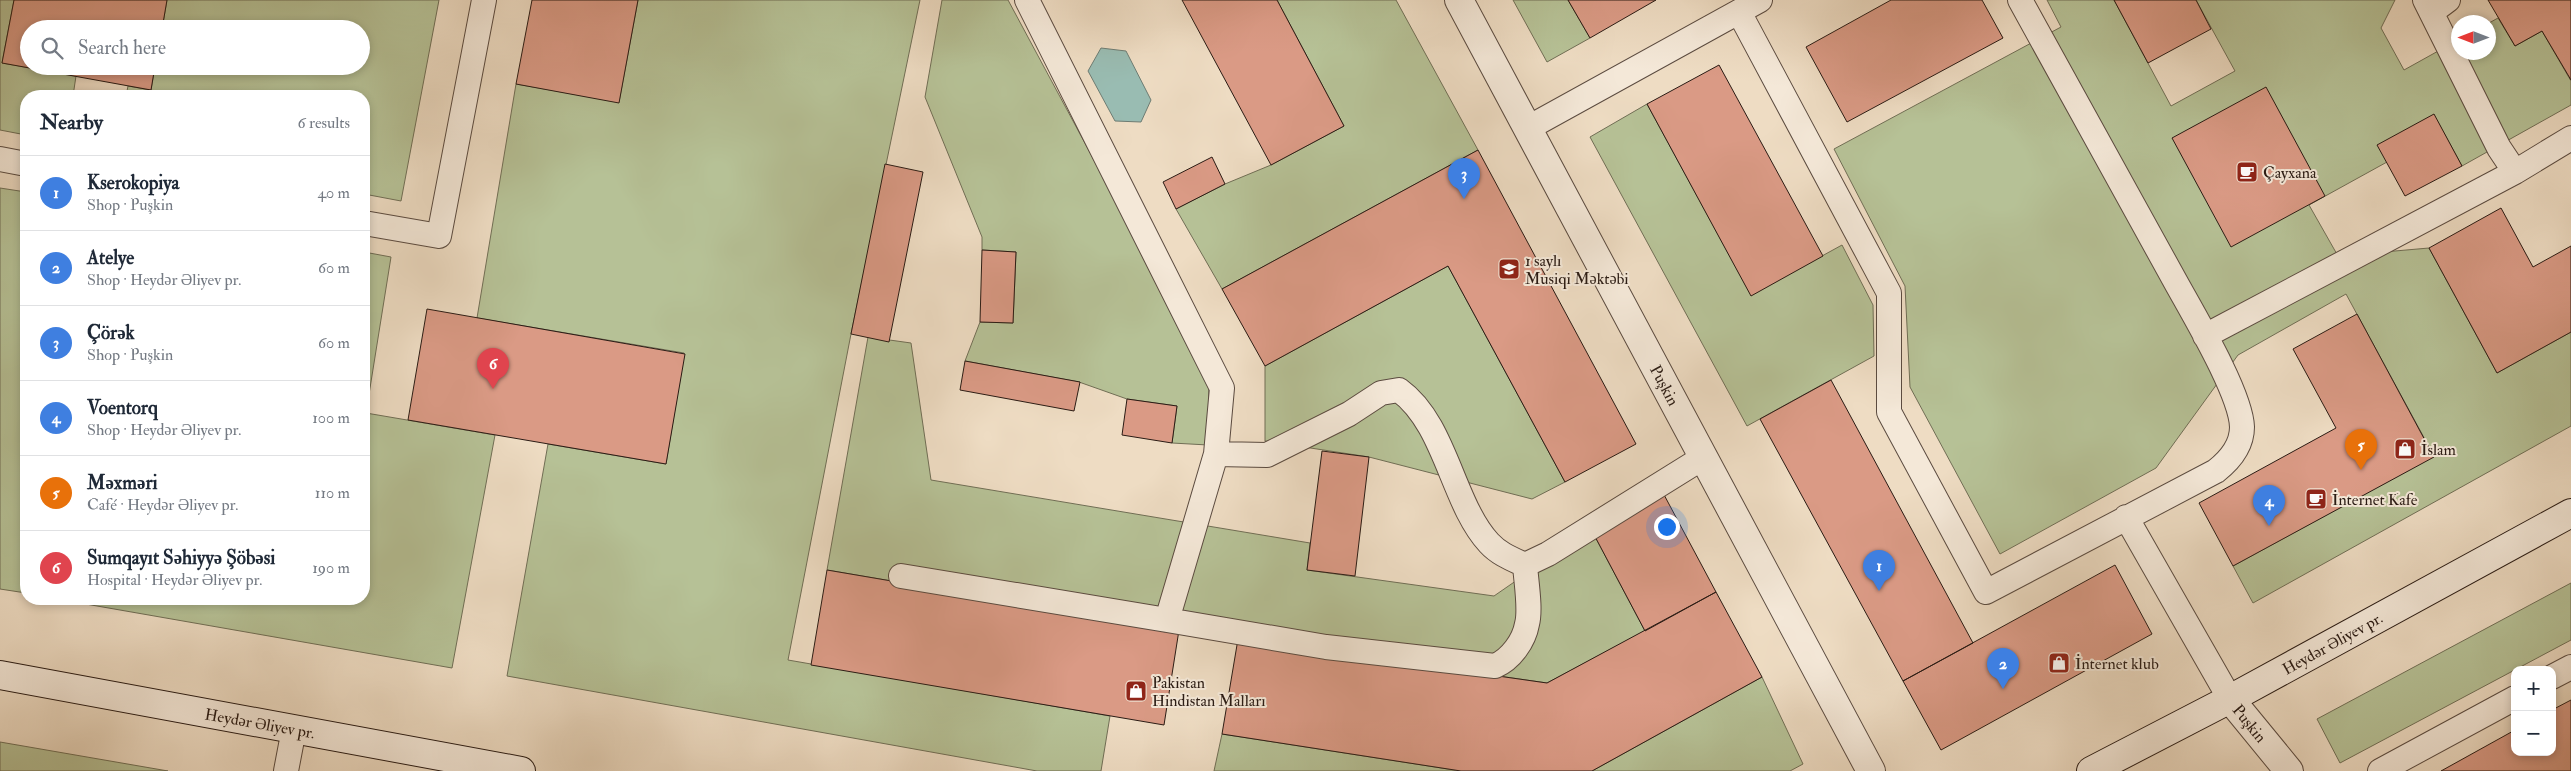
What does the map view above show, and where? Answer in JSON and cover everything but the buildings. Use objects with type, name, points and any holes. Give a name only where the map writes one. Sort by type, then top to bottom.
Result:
[{"type":"main road","name":"Puşkin","points":[[1459,0],[1871,771]]},
{"type":"main road","name":"Heydər Əliyev pr.","points":[[2091,771],[2230,699],[2571,513]]},
{"type":"main road","name":"Heydər Əliyev pr.","points":[[0,675],[521,771]]},
{"type":"main road","name":"Puşkin","points":[[2230,699],[2289,771]]},
{"type":"lane","points":[[370,224],[439,236],[484,0]]},
{"type":"lane","points":[[1027,0],[1222,388],[1216,454],[1167,620]]},
{"type":"lane","points":[[1528,128],[1760,0]]},
{"type":"lane","points":[[1739,12],[1888,294],[1888,412],[1986,592],[2216,471],[2230,460],[2238,446],[2242,428],[2239,408],[2205,336],[2020,0]]},
{"type":"lane","points":[[2435,4],[2499,148],[2515,172]]},
{"type":"lane","points":[[2205,336],[2515,172],[2571,138]]},
{"type":"lane","points":[[0,159],[20,163]]},
{"type":"lane","points":[[1216,454],[1267,456],[1349,414],[1381,393],[1399,390],[1412,400],[1441,448],[1477,527],[1490,544],[1504,555],[1525,565]]},
{"type":"lane","points":[[1525,565],[1548,554],[1704,457]]},
{"type":"lane","points":[[2126,517],[2230,699]]},
{"type":"lane","points":[[901,576],[1326,647],[1495,666],[1505,662],[1512,655],[1528,624],[1525,565]]},
{"type":"lane","points":[[2556,675],[2571,667]]},
{"type":"lane","points":[[2380,771],[2511,700]]},
{"type":"lane","points":[[286,771],[294,730]]},
{"type":"green space","points":[[0,0],[14,0],[2,63],[20,66],[20,75],[76,76],[74,90],[20,90],[20,134],[0,130]]},
{"type":"green space","points":[[167,0],[439,0],[401,201],[370,195],[370,90],[151,90],[154,75],[370,75],[370,20],[164,20]]},
{"type":"green space","points":[[638,0],[920,0],[851,334],[788,660],[1110,716],[1101,771],[1037,771],[507,676],[548,444],[666,464],[684,353],[477,318],[516,84],[619,102]]},
{"type":"green space","points":[[942,0],[1008,0],[1209,374],[1208,445],[1172,443],[1177,406],[1127,399],[1079,382],[965,361],[980,322],[1013,323],[1016,252],[982,250],[982,237],[925,97]]},
{"type":"green space","points":[[1277,0],[1396,0],[1478,150],[1222,289],[1176,209],[1225,184],[1271,165],[1344,126]]},
{"type":"green space","points":[[1513,0],[1568,0],[1590,38],[1547,62]]},
{"type":"green space","points":[[2047,0],[2114,0],[2171,106],[2235,71],[2196,0],[2395,0],[2381,28],[2404,70],[2451,44],[2451,60],[2496,60],[2496,19],[2498,18],[2515,46],[2542,31],[2571,81],[2571,105],[2462,166],[2434,115],[2387,162],[2309,205],[2338,256],[2429,248],[2497,373],[2571,332],[2571,426],[2253,603],[2233,566],[2434,456],[2346,294],[2238,355],[2156,468],[2000,554],[1910,387],[1905,286],[1834,149],[2061,27]]},
{"type":"green space","points":[[128,86],[151,90],[127,90]]},
{"type":"green space","points":[[1647,104],[1751,295],[1842,245],[1873,305],[1874,356],[1747,426],[1590,137]]},
{"type":"green space","points":[[0,188],[20,191],[20,592],[0,589]]},
{"type":"green space","points":[[370,253],[391,257],[370,388]]},
{"type":"green space","points":[[1448,266],[1565,482],[1532,499],[1369,457],[1265,441],[1265,366]]},
{"type":"green space","points":[[868,337],[911,343],[931,480],[1310,543],[1307,570],[1494,596],[1591,529],[1645,631],[1547,683],[1179,630],[827,570]]},
{"type":"green space","points":[[370,414],[495,435],[452,668],[91,605],[370,605]]},
{"type":"green space","points":[[2571,583],[2571,640],[2522,666],[2511,666],[2511,672],[2340,763],[2317,719]]},
{"type":"green space","points":[[1762,677],[1803,764],[1790,771],[1592,771]]},
{"type":"green space","points":[[1222,734],[1461,771],[1214,771]]},
{"type":"green space","points":[[0,742],[168,771],[0,771]]},
{"type":"water","points":[[1101,48],[1126,51],[1151,100],[1141,122],[1115,121],[1088,71]]},
{"type":"place","name":"Çayxana","points":[[2247,172]]},
{"type":"place","name":"Çörək","points":[[1464,199]]},
{"type":"place","name":"1 saylı Musiqi Məktəbi","points":[[1509,269]]},
{"type":"place","name":"Sumqayıt Səhiyyə Şöbəsi","points":[[493,389]]},
{"type":"place","name":"İslam","points":[[2405,449]]},
{"type":"place","name":"Məxməri","points":[[2361,470]]},
{"type":"place","name":"İnternet Kafe","points":[[2316,499]]},
{"type":"place","name":"Voentorq","points":[[2269,526]]},
{"type":"place","name":"Kserokopiya","points":[[1879,591]]},
{"type":"place","name":"İnternet klub","points":[[2059,663]]},
{"type":"place","name":"Atelye","points":[[2003,689]]},
{"type":"place","name":"Pakistan Hindistan Malları","points":[[1136,691]]}]
